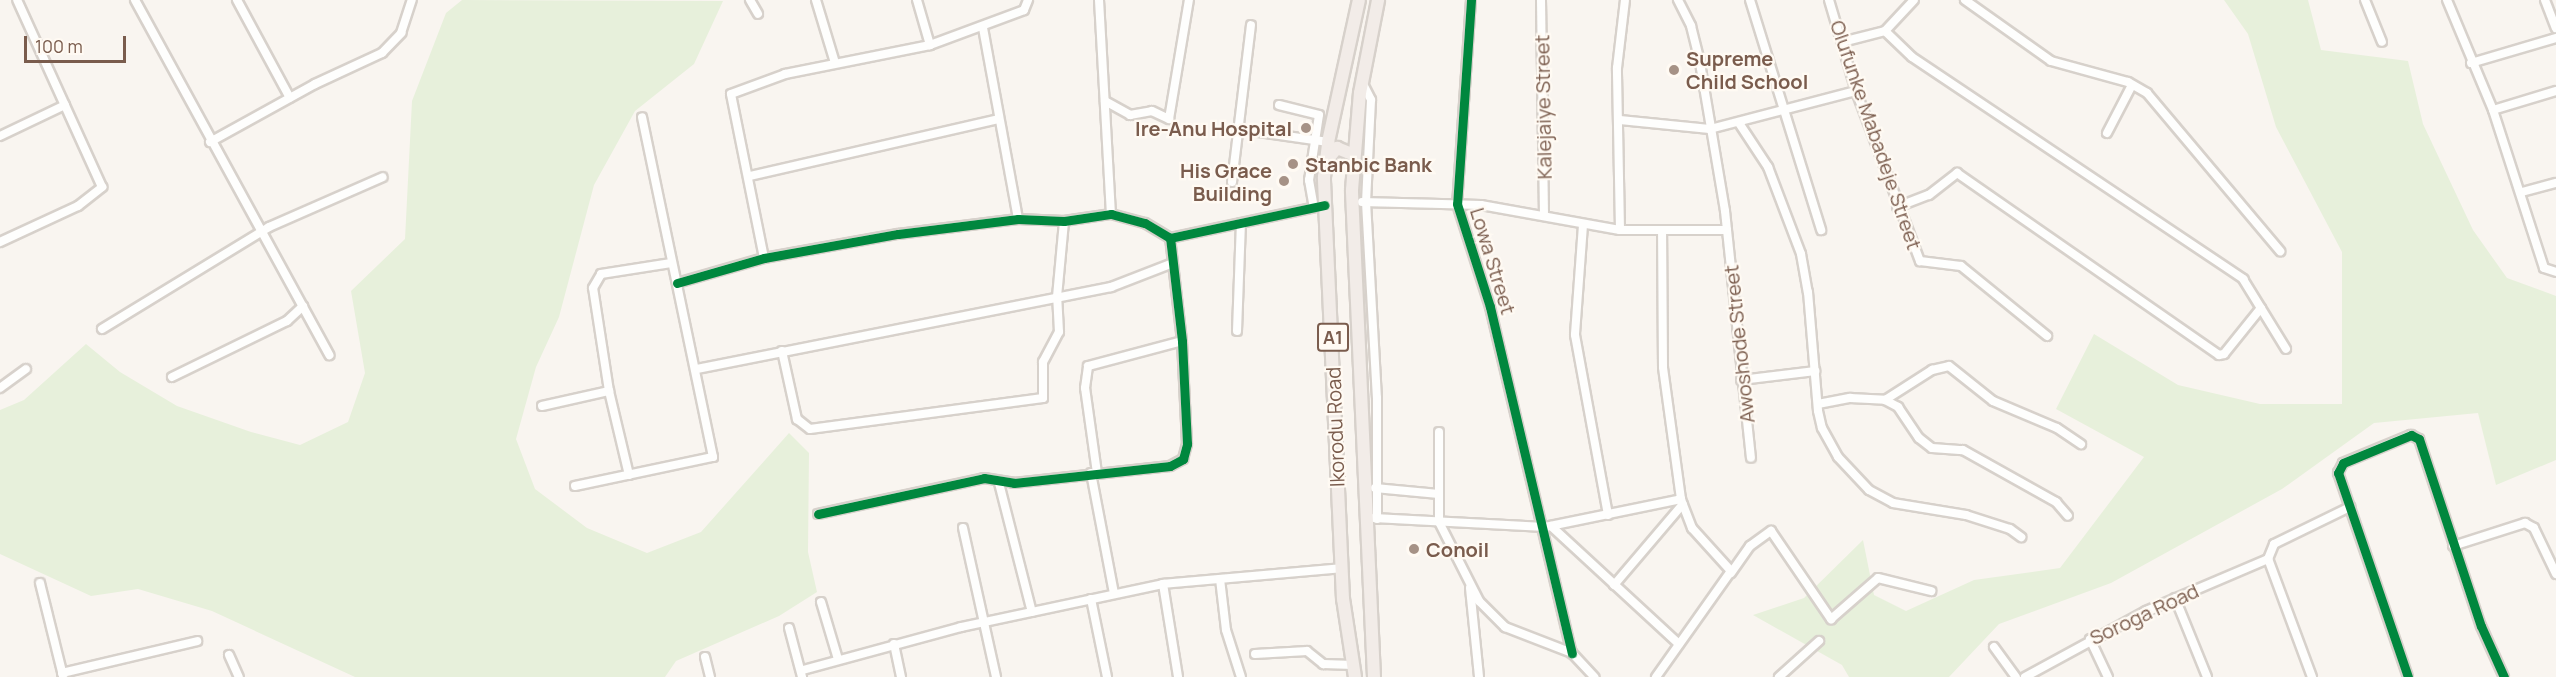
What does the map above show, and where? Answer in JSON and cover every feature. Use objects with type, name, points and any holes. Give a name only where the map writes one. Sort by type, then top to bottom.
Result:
[{"type":"highway","name":"Ikorodu Road","points":[[1355,671],[1343,599],[1331,402],[1333,321],[1319,206],[1328,142],[1359,0]]},
{"type":"highway","name":"Ikorodu Road","points":[[1374,677],[1371,487],[1353,201],[1354,155],[1362,81],[1378,0]]},
{"type":"highway","points":[[1326,162],[1337,148],[1354,155]]},
{"type":"street","points":[[0,242],[78,206],[102,187],[17,0]]},
{"type":"street","points":[[135,0],[210,142],[262,231],[329,355]]},
{"type":"street","points":[[237,0],[290,98]]},
{"type":"street","points":[[210,142],[392,45],[401,33],[412,0]]},
{"type":"street","points":[[750,0],[758,14]]},
{"type":"street","points":[[816,0],[835,63]]},
{"type":"street","points":[[917,0],[930,45]]},
{"type":"street","points":[[1099,0],[1111,214]]},
{"type":"street","points":[[1105,101],[1130,115],[1152,111],[1169,119],[1189,0]]},
{"type":"street","name":"Lowa Street","points":[[1471,0],[1457,204],[1490,308],[1548,527],[1572,653]]},
{"type":"street","name":"Kalejaiye Street","points":[[1541,0],[1544,214]]},
{"type":"street","points":[[1620,230],[1620,120],[1617,68],[1625,0]]},
{"type":"street","name":"Awoshode Street","points":[[1678,0],[1696,46],[1727,230],[1751,458]]},
{"type":"street","points":[[1750,0],[1821,230]]},
{"type":"street","name":"Olufunke Mabadeje Street","points":[[1829,0],[1856,91],[1897,207],[1920,261],[1961,266],[2047,336]]},
{"type":"street","points":[[1842,42],[1885,32],[1914,0]]},
{"type":"street","points":[[1965,0],[2051,60],[2132,85],[2155,102],[2280,251]]},
{"type":"street","points":[[2365,0],[2382,42]]},
{"type":"street","points":[[2447,0],[2471,63],[2493,110],[2522,192],[2544,268],[2556,272]]},
{"type":"street","points":[[2546,0],[2556,28]]},
{"type":"street","points":[[764,258],[750,176],[731,94],[785,74],[930,45],[983,28],[1027,3]]},
{"type":"street","points":[[1232,182],[1251,25]]},
{"type":"street","points":[[983,28],[1018,219]]},
{"type":"street","points":[[1885,32],[1912,57],[2243,279],[2286,348]]},
{"type":"street","points":[[2471,63],[2556,38]]},
{"type":"street","points":[[1362,81],[1371,100],[1366,202],[1378,408],[1371,487],[1439,494]]},
{"type":"street","points":[[2107,133],[2132,85]]},
{"type":"street","points":[[1620,120],[1710,129],[1856,91]]},
{"type":"street","points":[[2493,110],[2556,91]]},
{"type":"street","points":[[0,136],[65,105]]},
{"type":"street","points":[[677,283],[764,258],[898,234],[1018,219],[1064,221],[1111,214],[1145,223],[1170,238],[1319,206],[1309,180],[1317,113],[1279,105]]},
{"type":"street","points":[[574,486],[713,457],[697,369],[671,263],[642,117]]},
{"type":"street","points":[[750,176],[998,119]]},
{"type":"street","points":[[1739,123],[1768,167],[1798,245],[1808,292],[1822,428],[1838,457],[1869,490],[1893,503],[1966,515],[2010,529],[2021,537]]},
{"type":"street","points":[[1238,129],[1328,142]]},
{"type":"street","points":[[1897,207],[1929,195],[1952,174],[1957,173],[2219,355],[2224,354],[2261,308]]},
{"type":"street","points":[[102,328],[262,231],[383,177]]},
{"type":"street","points":[[2522,192],[2556,183]]},
{"type":"street","points":[[1353,201],[1457,204],[1544,214],[1583,225],[1620,230],[1662,232],[1727,230]]},
{"type":"street","points":[[782,351],[797,418],[810,429],[1037,401],[1045,393],[1043,362],[1059,332],[1056,297],[1064,221]]},
{"type":"street","points":[[1237,331],[1241,223]]},
{"type":"street","points":[[1583,225],[1575,335],[1608,515]]},
{"type":"street","points":[[1662,232],[1663,367],[1682,501],[1692,528],[1731,573]]},
{"type":"street","points":[[818,514],[984,478],[999,483],[1170,466],[1183,459],[1187,444],[1182,341],[1170,238]]},
{"type":"street","points":[[629,476],[609,391],[592,300],[601,274],[671,263]]},
{"type":"street","points":[[697,369],[1111,287],[1173,263]]},
{"type":"street","points":[[172,377],[287,321],[303,306]]},
{"type":"street","points":[[1114,594],[1094,473],[1085,388],[1088,366],[1182,341]]},
{"type":"street","points":[[1886,400],[1932,370],[1949,366],[1994,401],[2057,428],[2081,444]]},
{"type":"street","points":[[0,388],[26,369]]},
{"type":"street","points":[[1741,380],[1815,371]]},
{"type":"street","points":[[542,406],[609,391]]},
{"type":"street","points":[[1818,404],[1850,398],[1886,400],[1898,407],[1919,438],[1932,448],[1963,450],[2056,502],[2068,516]]},
{"type":"street","points":[[1439,432],[1439,522],[1470,586],[1493,619],[1572,653],[1594,677]]},
{"type":"street","points":[[2408,677],[2338,467],[2416,435],[2481,626],[2504,677]]},
{"type":"street","points":[[999,483],[1032,612]]},
{"type":"street","points":[[1614,585],[1682,501]]},
{"type":"street","points":[[1371,518],[1548,527],[1682,501]]},
{"type":"street","points":[[2312,677],[2268,559],[2274,544],[2350,507]]},
{"type":"street","points":[[2454,546],[2525,523],[2534,528],[2555,569]]},
{"type":"street","points":[[1548,527],[1679,644]]},
{"type":"street","points":[[963,528],[996,677]]},
{"type":"street","points":[[1656,677],[1750,546],[1771,531],[1831,619],[1878,578],[1931,591]]},
{"type":"street","name":"Soroga Road","points":[[2025,677],[2090,639],[2175,598],[2268,559]]},
{"type":"street","points":[[789,628],[802,673],[838,659],[894,644],[984,622],[1163,584],[1342,567]]},
{"type":"street","points":[[1220,579],[1226,630],[1241,677]]},
{"type":"street","points":[[40,584],[62,675],[197,641]]},
{"type":"street","points":[[1163,584],[1179,677]]},
{"type":"street","points":[[1470,586],[1479,677]]},
{"type":"street","points":[[2175,598],[2207,677]]},
{"type":"street","points":[[1091,599],[1107,677]]},
{"type":"street","points":[[821,602],[838,659]]},
{"type":"street","points":[[2090,639],[2108,677]]},
{"type":"street","points":[[1779,677],[1819,641]]},
{"type":"street","points":[[894,644],[901,677]]},
{"type":"street","points":[[1994,647],[2016,677]]},
{"type":"street","points":[[1255,654],[1307,651],[1323,664],[1355,671]]},
{"type":"street","points":[[229,655],[239,677]]},
{"type":"street","points":[[705,657],[710,677]]},
{"type":"green space","points":[[462,0],[723,1],[694,64],[635,111],[594,185],[559,317],[536,367],[516,439],[535,489],[587,528],[647,553],[701,532],[789,433],[809,453],[808,552],[817,592],[779,616],[676,661],[665,677],[355,677],[212,611],[138,589],[91,596],[0,554],[0,410],[24,400],[86,344],[120,372],[177,406],[251,432],[300,445],[348,422],[365,373],[351,291],[405,239],[412,101],[446,13]]},
{"type":"green space","points":[[2224,0],[2308,0],[2321,50],[2408,61],[2423,124],[2473,230],[2507,278],[2556,296],[2556,460],[2496,485],[2478,413],[2374,423],[2282,489],[2111,583],[1999,624],[1949,677],[1849,677],[1842,665],[1753,615],[1804,598],[1863,540],[1874,595],[1906,611],[1974,580],[2060,568],[2144,457],[2056,409],[2094,334],[2178,385],[2260,404],[2342,404],[2342,252],[2276,127],[2248,34]]},
{"type":"cycle path","points":[[1471,0],[1457,204],[1490,307],[1572,653]]},
{"type":"cycle path","points":[[677,283],[764,258],[898,234],[1018,219],[1064,221],[1111,214],[1145,223],[1170,238],[1325,205]]},
{"type":"cycle path","points":[[818,514],[984,478],[1014,483],[1170,466],[1183,459],[1187,444],[1182,341],[1170,238]]},
{"type":"cycle path","points":[[2408,677],[2338,473],[2343,463],[2411,435],[2419,439],[2481,626],[2504,677]]},
{"type":"place","name":"Supreme Child School","points":[[1674,70]]},
{"type":"place","name":"Ire-Anu Hospital","points":[[1306,128]]},
{"type":"place","name":"Stanbic Bank","points":[[1293,164]]},
{"type":"place","name":"His Grace Building","points":[[1284,181]]},
{"type":"place","name":"Conoil","points":[[1414,549]]}]
